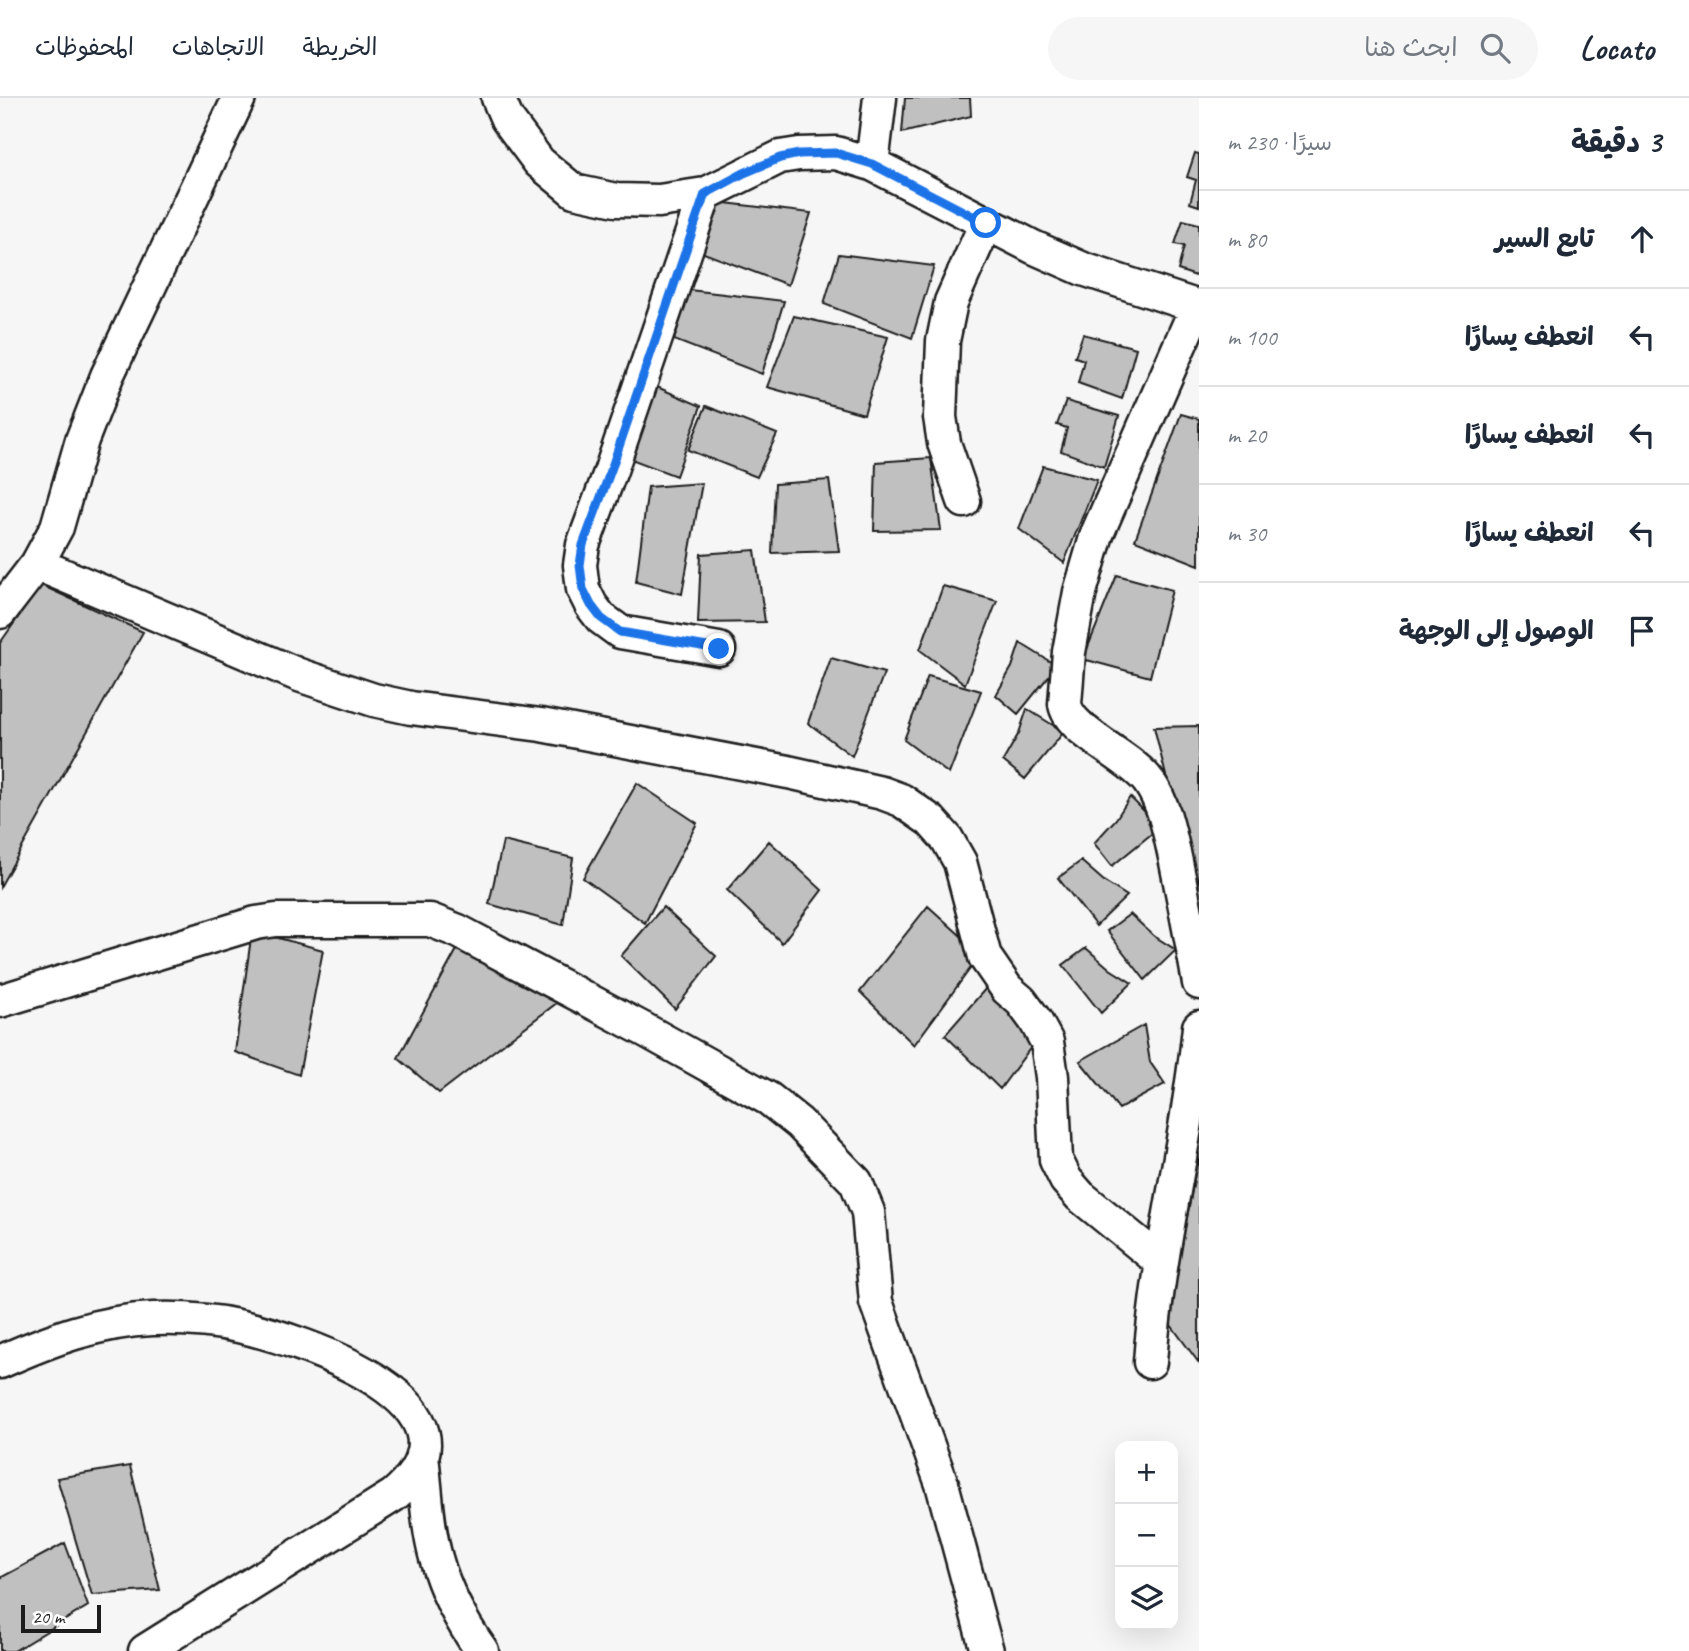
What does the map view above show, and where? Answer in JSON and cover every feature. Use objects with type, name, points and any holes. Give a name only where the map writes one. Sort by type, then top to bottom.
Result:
[{"type":"street","points":[[0,612],[37,564],[57,527],[82,440],[107,376],[239,98]]},
{"type":"street","points":[[498,98],[507,119],[539,162],[574,191],[616,200],[659,201],[705,194],[780,158],[799,154],[836,153],[872,164],[1083,269],[1198,307],[1097,534],[1080,592],[1069,652],[1065,704],[1066,712],[1072,719],[1138,769],[1158,799],[1167,825],[1199,983]]},
{"type":"street","points":[[872,164],[880,98]]},
{"type":"street","points":[[705,194],[583,545],[580,565],[583,589],[591,605],[601,618],[620,632],[719,649]]},
{"type":"street","points":[[964,501],[944,443],[940,417],[943,341],[951,302],[986,223]]},
{"type":"street","points":[[37,564],[299,675],[374,699],[411,708],[541,725],[788,772],[882,793],[901,800],[930,821],[947,839],[960,862],[985,957],[1007,989],[1035,1020],[1047,1042],[1056,1160],[1066,1180],[1080,1196],[1160,1261]]},
{"type":"street","points":[[0,1001],[256,923],[276,920],[430,920],[494,950],[769,1099],[799,1123],[856,1182],[863,1194],[868,1212],[876,1303],[942,1484],[987,1651]]},
{"type":"street","points":[[1150,1362],[1160,1261],[1185,1132],[1199,1027]]},
{"type":"street","points":[[0,1362],[88,1328],[154,1318],[194,1319],[240,1326],[336,1358],[373,1377],[412,1409],[420,1424],[435,1556],[453,1601],[482,1651]]},
{"type":"street","points":[[145,1651],[394,1495],[409,1482],[422,1455]]},
{"type":"building","points":[[905,98],[970,98],[971,116],[902,133]]},
{"type":"building","points":[[1195,153],[1199,154],[1199,206],[1190,203],[1196,180],[1187,177]]},
{"type":"building","points":[[716,202],[811,213],[788,285],[701,252]]},
{"type":"building","points":[[1183,220],[1199,224],[1199,277],[1178,270],[1184,246],[1175,244]]},
{"type":"building","points":[[839,254],[934,266],[912,338],[824,304]]},
{"type":"building","points":[[689,290],[784,301],[762,374],[674,340]]},
{"type":"building","points":[[794,316],[888,337],[864,414],[767,387]]},
{"type":"building","points":[[1083,334],[1136,348],[1122,399],[1078,383],[1084,360],[1075,357]]},
{"type":"building","points":[[657,387],[701,406],[676,476],[631,459]]},
{"type":"building","points":[[1066,401],[1119,416],[1104,467],[1061,451],[1067,428],[1057,425]]},
{"type":"building","points":[[706,406],[777,434],[757,477],[688,450]]},
{"type":"building","points":[[1181,414],[1199,419],[1199,565],[1135,540]]},
{"type":"building","points":[[931,458],[941,530],[874,531],[876,462]]},
{"type":"building","points":[[1043,466],[1097,480],[1064,563],[1019,529]]},
{"type":"building","points":[[829,480],[839,551],[772,553],[775,484]]},
{"type":"building","points":[[702,483],[682,594],[636,582],[648,487]]},
{"type":"building","points":[[755,550],[765,622],[698,623],[701,554]]},
{"type":"building","points":[[1117,575],[1172,590],[1150,677],[1083,659]]},
{"type":"building","points":[[41,585],[143,632],[0,887],[0,643]]},
{"type":"building","points":[[943,586],[997,601],[965,684],[920,650]]},
{"type":"building","points":[[1020,643],[1057,666],[1018,714],[996,695],[1012,667]]},
{"type":"building","points":[[831,658],[884,673],[852,756],[808,723]]},
{"type":"building","points":[[928,676],[981,691],[949,774],[904,740]]},
{"type":"building","points":[[1027,709],[1064,732],[1025,779],[1003,761],[1019,733]]},
{"type":"building","points":[[1199,726],[1199,910],[1154,727]]},
{"type":"building","points":[[637,783],[697,823],[645,923],[583,878]]},
{"type":"building","points":[[1130,797],[1160,827],[1112,866],[1094,843],[1116,819]]},
{"type":"building","points":[[503,841],[573,858],[563,925],[489,904]]},
{"type":"building","points":[[769,841],[822,890],[782,943],[727,890]]},
{"type":"building","points":[[1081,861],[1105,882],[1127,896],[1096,926],[1058,878]]},
{"type":"building","points":[[928,906],[981,954],[914,1045],[860,992]]},
{"type":"building","points":[[663,907],[716,956],[675,1009],[621,956]]},
{"type":"building","points":[[1130,914],[1154,936],[1176,950],[1145,980],[1107,931]]},
{"type":"building","points":[[252,931],[323,950],[299,1075],[235,1052]]},
{"type":"building","points":[[460,944],[558,1002],[439,1093],[398,1058]]},
{"type":"building","points":[[1086,948],[1110,969],[1132,983],[1101,1013],[1063,965]]},
{"type":"building","points":[[987,987],[1040,1035],[1000,1089],[945,1035]]},
{"type":"building","points":[[1144,1025],[1150,1062],[1165,1084],[1119,1109],[1080,1061]]},
{"type":"building","points":[[1199,1152],[1199,1363],[1168,1321]]},
{"type":"building","points":[[130,1466],[160,1590],[92,1595],[57,1478]]},
{"type":"building","points":[[65,1543],[88,1606],[14,1651],[0,1651],[0,1578]]},
{"type":"route","points":[[719,649],[620,632],[601,618],[591,605],[583,589],[580,565],[583,545],[705,194],[780,158],[799,154],[836,153],[872,164],[986,223]]}]
